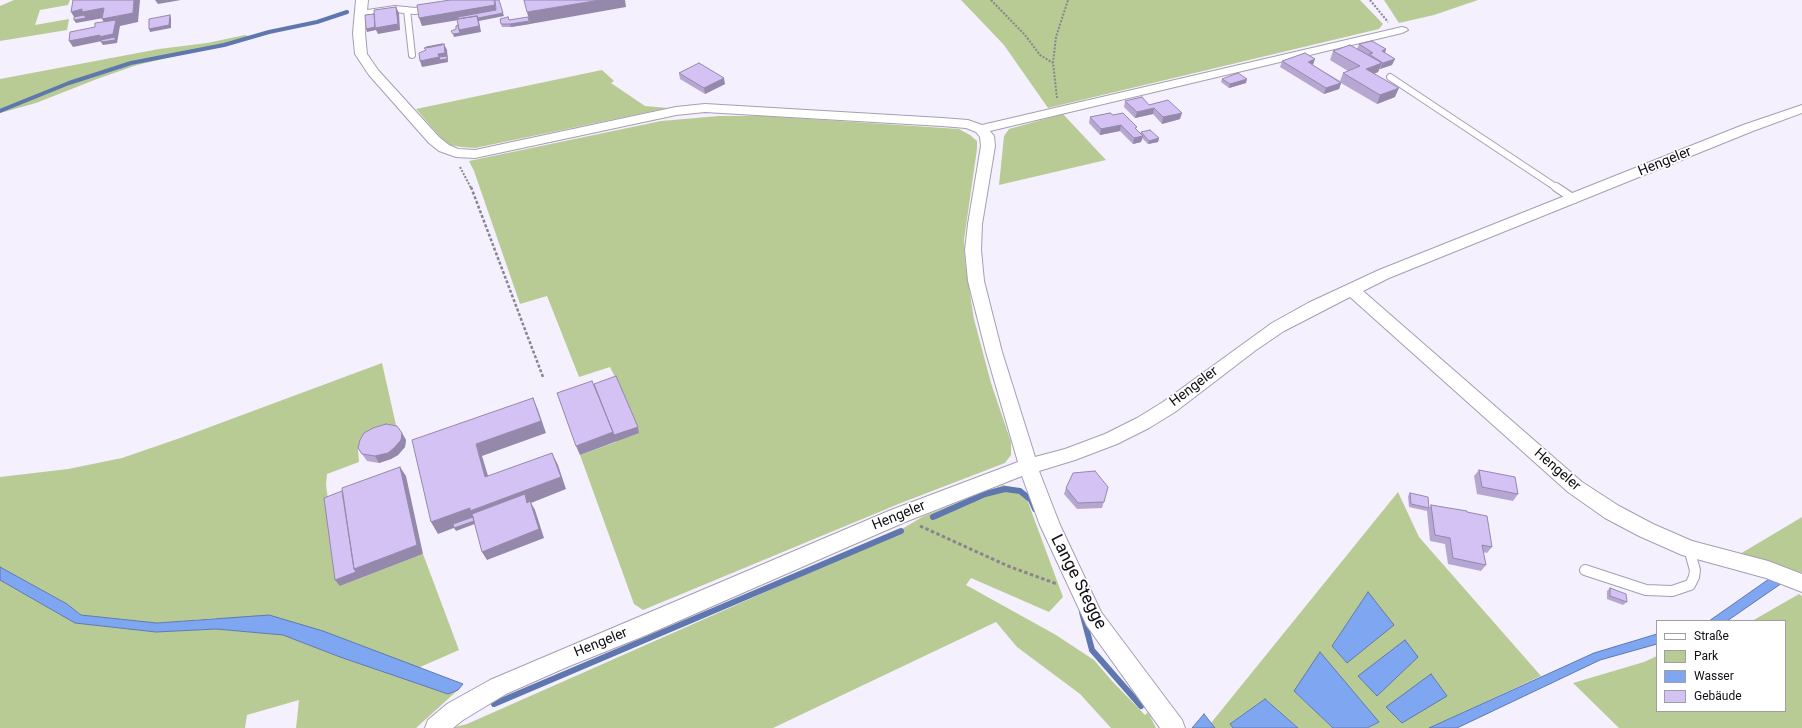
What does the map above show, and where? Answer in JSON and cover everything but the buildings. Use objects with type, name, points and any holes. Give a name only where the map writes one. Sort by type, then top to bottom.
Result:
[{"type":"street","points":[[362,0],[359,32],[361,54],[373,72],[434,140],[444,148],[456,153],[475,154],[676,111],[705,108],[942,122],[968,124],[981,129],[1397,31]]},
{"type":"street","name":"Hengeler","points":[[436,728],[455,712],[498,687],[898,516],[1028,466],[1068,455],[1110,439],[1143,423],[1169,407],[1250,346],[1278,327],[1314,307],[1384,274],[1748,128],[1802,109]]},
{"type":"street","name":"Lange Stegge","points":[[981,129],[987,136],[988,146],[975,224],[973,250],[976,281],[994,352],[1028,466],[1050,525],[1094,620],[1174,728]]},
{"type":"street","name":"Hengeler","points":[[1352,290],[1575,487],[1612,512],[1646,530],[1689,549],[1768,570],[1802,583]]},
{"type":"lane","points":[[361,14],[395,9],[436,9]]},
{"type":"lane","points":[[407,10],[412,55]]},
{"type":"lane","points":[[1390,77],[1574,199]]},
{"type":"lane","points":[[1586,570],[1646,590],[1672,591],[1690,585],[1694,577],[1695,570],[1689,549]]},
{"type":"path","points":[[991,0],[1025,35],[1040,55],[1053,63]]},
{"type":"path","points":[[1058,110],[1053,63],[1056,37],[1068,0]]},
{"type":"path","points":[[1370,0],[1397,31]]},
{"type":"path","points":[[456,153],[456,160],[470,185],[544,377]]},
{"type":"path","points":[[898,516],[1008,566],[1080,592]]},
{"type":"green space","points":[[14,0],[70,0],[68,5],[40,10],[35,25],[69,19],[67,30],[0,41],[0,6]]},
{"type":"green space","points":[[961,0],[1360,0],[1383,24],[1379,29],[1048,108],[1004,45]]},
{"type":"green space","points":[[1384,0],[1478,0],[1434,15],[1399,23]]},
{"type":"green space","points":[[245,35],[253,38],[137,65],[36,103],[0,113],[0,79],[159,49],[207,43]]},
{"type":"green space","points":[[602,70],[614,81],[611,83],[645,106],[668,108],[475,148],[450,145],[443,140],[416,109]]},
{"type":"green space","points":[[1063,114],[1106,160],[999,185],[1004,136],[1009,129]]},
{"type":"green space","points":[[719,116],[764,116],[959,129],[977,141],[964,240],[965,262],[974,319],[991,383],[1011,442],[1011,455],[1005,463],[901,503],[643,610],[634,604],[580,455],[616,442],[618,383],[610,367],[579,377],[547,296],[520,304],[474,171],[469,161],[661,121]]},
{"type":"green space","points":[[382,363],[396,425],[381,428],[367,436],[358,449],[359,462],[327,474],[326,485],[340,586],[423,554],[459,650],[418,668],[323,631],[218,618],[157,623],[81,615],[67,604],[0,567],[0,477],[68,469],[122,458],[183,437]]},
{"type":"green space","points":[[1003,485],[1017,488],[1025,494],[1063,597],[1049,612],[971,578],[966,585],[1056,635],[1094,660],[1145,715],[1148,712],[1156,728],[1111,728],[1080,694],[1017,647],[996,622],[773,728],[451,728],[467,724],[883,540],[924,516]]},
{"type":"green space","points":[[1398,492],[1419,537],[1541,676],[1429,728],[1367,728],[1379,722],[1294,691],[1333,728],[1298,728],[1265,699],[1230,724],[1233,728],[1215,728],[1211,723]],"holes":[[[1368,592],[1347,663],[1332,646]]]},
{"type":"green space","points":[[1802,517],[1802,573],[1740,554]]},
{"type":"green space","points":[[0,580],[75,623],[156,632],[216,629],[283,635],[340,657],[448,694],[458,690],[416,728],[296,728],[299,700],[247,715],[245,728],[0,728]]},
{"type":"green space","points":[[1799,594],[1802,596],[1802,728],[1619,728],[1573,683],[1644,662],[1656,656],[1656,712],[1786,712],[1786,620],[1754,620]]},
{"type":"water","points":[[0,567],[67,604],[81,615],[157,623],[269,615],[323,631],[463,684],[458,690],[448,694],[340,657],[283,635],[216,629],[156,632],[75,623],[0,580]]},
{"type":"water","points":[[1769,579],[1782,583],[1728,620],[1710,620]]},
{"type":"water","points":[[1368,592],[1394,625],[1347,663],[1332,646]]},
{"type":"water","points":[[1656,634],[1656,644],[1600,660],[1457,728],[1429,728],[1594,653]]},
{"type":"water","points":[[1405,640],[1418,657],[1377,696],[1358,676]]},
{"type":"water","points":[[1320,652],[1379,722],[1367,728],[1333,728],[1294,691]]},
{"type":"water","points":[[1431,674],[1447,696],[1402,723],[1386,707]]},
{"type":"water","points":[[1265,699],[1298,728],[1233,728],[1230,724]]},
{"type":"water","points":[[1204,714],[1215,728],[1192,728]]},
{"type":"waterway","points":[[0,111],[69,83],[131,63],[224,45],[269,32],[317,22],[347,12]]},
{"type":"waterway","points":[[933,517],[985,494],[1005,489],[1020,491],[1031,500],[1035,509]]},
{"type":"waterway","points":[[494,704],[901,531]]},
{"type":"waterway","points":[[1082,612],[1092,650],[1141,706]]}]
